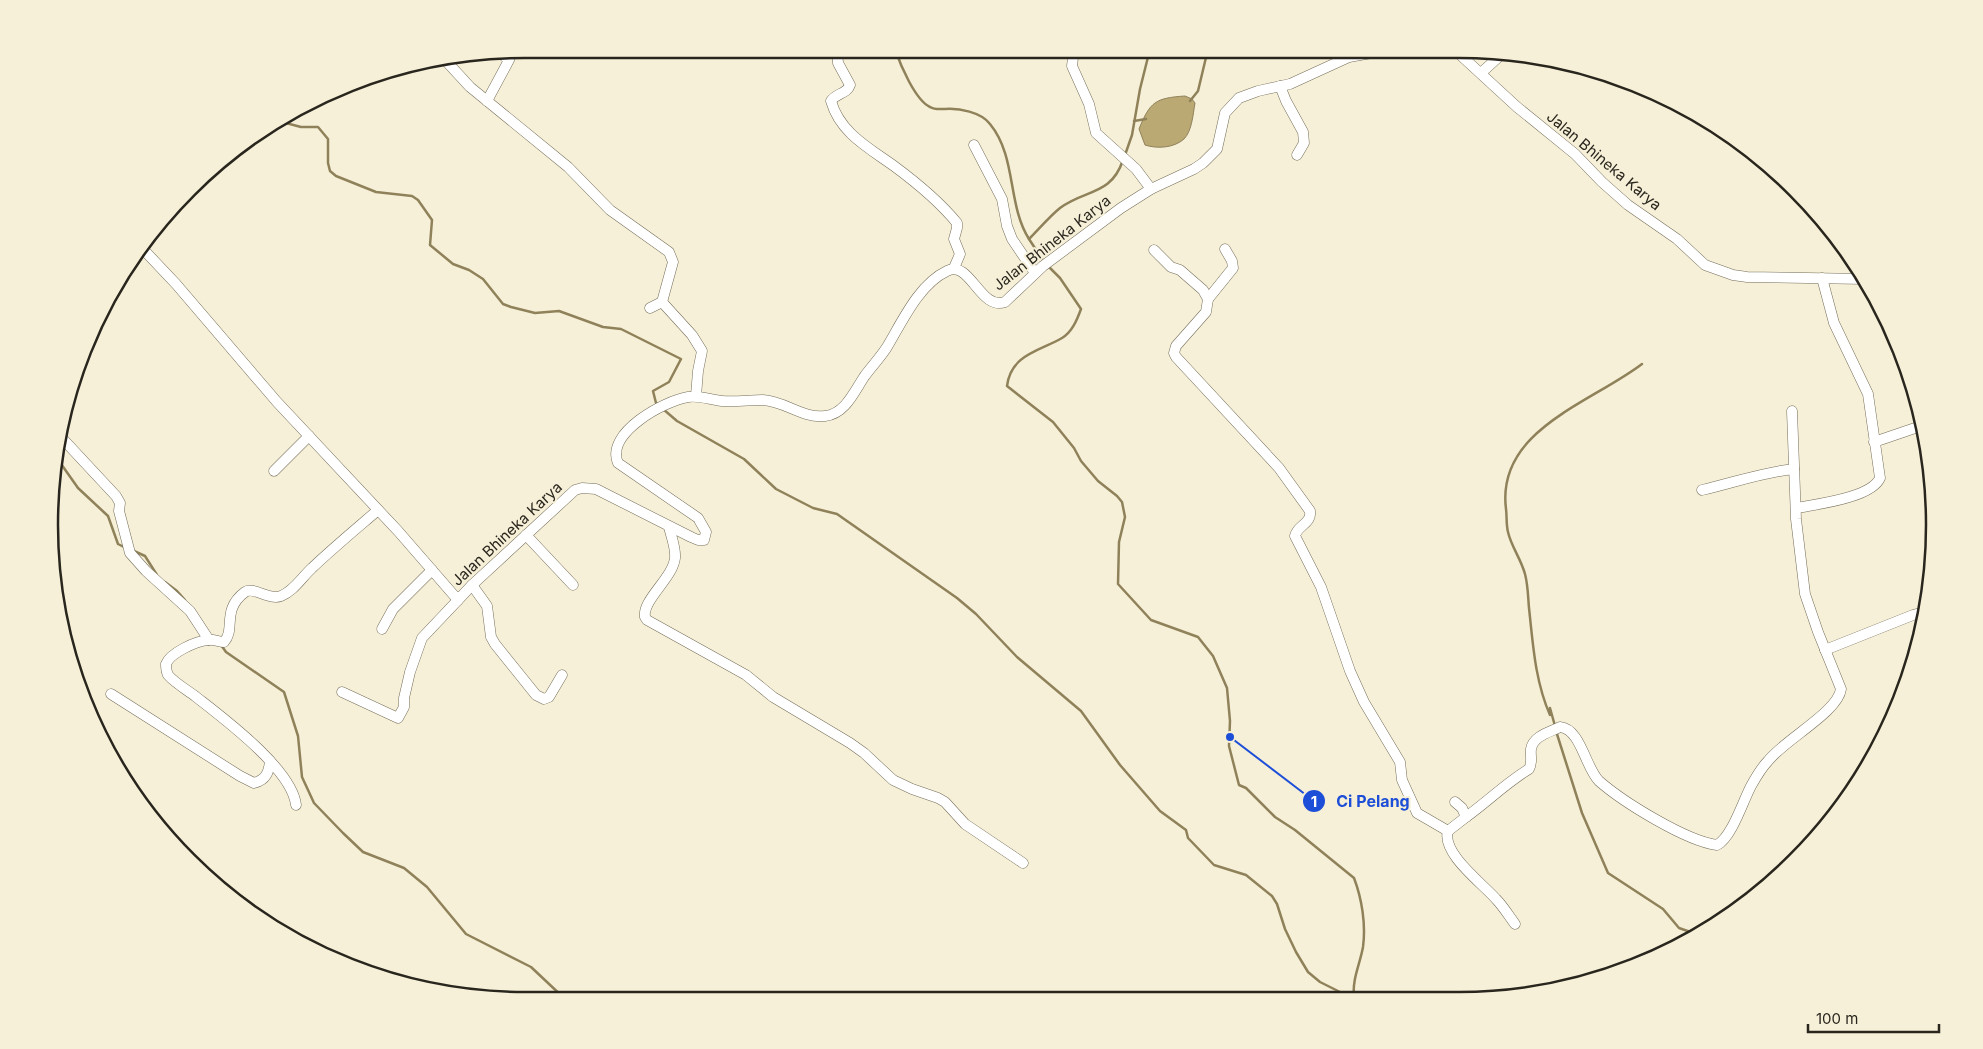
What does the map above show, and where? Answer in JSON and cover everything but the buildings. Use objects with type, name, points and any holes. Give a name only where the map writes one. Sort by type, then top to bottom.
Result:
[{"type":"street","points":[[838,57],[838,63],[850,85],[848,89],[832,99],[836,112],[844,126],[858,142],[935,198],[957,223],[958,228],[954,239],[960,254],[954,268]]},
{"type":"street","points":[[1073,57],[1072,66],[1089,104],[1096,133],[1136,169],[1151,190]]},
{"type":"street","name":"Jalan Bhineka Karya","points":[[146,252],[458,600],[575,490],[582,488],[596,489],[669,527],[698,540],[704,540],[706,535],[698,518],[620,466],[617,460],[617,449],[626,432],[644,416],[671,402],[696,396],[720,400],[769,401],[802,414],[820,416],[833,414],[848,402],[886,348],[910,308],[937,277],[954,268],[965,275],[985,297],[997,304],[1004,302],[1035,273],[1108,216],[1151,190],[1194,169],[1214,153],[1219,144],[1223,116],[1235,101],[1253,92],[1280,86],[1340,57]]},
{"type":"street","name":"Jalan Bhineka Karya","points":[[1463,57],[1517,107],[1575,154],[1628,205],[1676,239],[1705,265],[1733,275],[1747,277],[1855,279]]},
{"type":"street","points":[[487,101],[508,60],[505,58]]},
{"type":"street","points":[[1481,73],[1497,59]]},
{"type":"street","points":[[448,64],[460,77],[487,101],[568,167],[618,217],[669,252],[673,262],[662,302],[650,308]]},
{"type":"street","points":[[1280,86],[1303,132],[1304,142],[1297,155]]},
{"type":"street","points":[[974,145],[1002,199],[1007,226],[1012,239],[1035,273]]},
{"type":"street","points":[[1225,249],[1232,261],[1233,268],[1208,299],[1206,312],[1176,346],[1175,355],[1279,468],[1310,511],[1309,520],[1296,532],[1295,536],[1321,587],[1350,671],[1364,702],[1400,762],[1402,780],[1417,813],[1448,831]]},
{"type":"street","points":[[1154,250],[1171,267],[1180,270],[1204,290],[1208,299]]},
{"type":"street","points":[[1796,508],[1852,496],[1874,487],[1880,478],[1868,394],[1834,323],[1822,278]]},
{"type":"street","points":[[662,302],[692,335],[702,351],[696,396]]},
{"type":"street","points":[[1515,924],[1496,898],[1463,866],[1447,842],[1448,831],[1483,805],[1509,781],[1529,769],[1532,760],[1532,747],[1542,735],[1560,727],[1568,729],[1575,736],[1586,760],[1600,781],[1626,800],[1688,836],[1717,845],[1722,842],[1732,826],[1754,781],[1767,761],[1789,740],[1831,707],[1839,696],[1840,685],[1805,594],[1796,508],[1792,411]]},
{"type":"street","points":[[1874,442],[1916,431]]},
{"type":"street","points":[[274,471],[309,436]]},
{"type":"street","points":[[65,440],[116,496],[120,504],[119,510],[130,553],[146,571],[190,611],[210,640]]},
{"type":"street","points":[[1702,490],[1765,473],[1794,469]]},
{"type":"street","points":[[296,805],[286,779],[270,761],[214,711],[173,679],[166,670],[167,660],[172,655],[210,640],[221,642],[227,639],[231,608],[246,591],[250,589],[264,595],[280,597],[297,585],[311,569],[378,510]]},
{"type":"street","points":[[669,527],[675,557],[666,580],[644,610],[647,620],[746,674],[773,697],[864,753],[893,780],[912,790],[938,798],[965,824],[1023,863]]},
{"type":"street","points":[[526,535],[573,585]]},
{"type":"street","points":[[382,630],[393,609],[432,570]]},
{"type":"street","points":[[472,585],[485,602],[495,644],[536,695],[544,699],[549,697],[562,675]]},
{"type":"street","points":[[342,692],[398,718],[404,707],[404,698],[410,672],[422,638],[458,600]]},
{"type":"street","points":[[1825,650],[1917,613]]},
{"type":"street","points":[[111,694],[135,711],[254,783],[261,782],[266,777],[270,761]]},
{"type":"street","points":[[1455,802],[1462,808],[1466,818]]},
{"type":"shaded area","points":[[1185,96],[1192,99],[1195,103],[1187,136],[1180,142],[1165,147],[1145,145],[1139,129],[1150,107],[1160,100]]},
{"type":"waterway","points":[[898,57],[914,90],[924,103],[935,109],[957,109],[969,112],[981,116],[990,124],[999,137],[1004,151],[1017,211],[1029,239]]},
{"type":"waterway","points":[[1125,155],[1132,135],[1148,57]]},
{"type":"waterway","points":[[1190,101],[1198,91],[1206,57]]},
{"type":"waterway","points":[[1134,121],[1146,119]]},
{"type":"waterway","points":[[286,123],[301,127],[318,127],[328,139],[328,163],[330,171],[336,176],[376,192],[412,196],[418,200],[432,220],[430,245],[453,264],[469,270],[483,279],[503,304],[535,313],[559,311],[603,327],[621,329],[681,359],[669,382],[653,391],[658,405]]},
{"type":"waterway","points":[[1044,262],[1029,239],[1060,208],[1112,180],[1123,160]]},
{"type":"waterway","points":[[1048,266],[1060,278],[1081,309],[1074,325],[1066,335],[1020,360],[1014,367],[1007,386],[1053,422],[1098,481],[1122,502],[1125,517],[1119,542],[1118,584],[1151,620],[1198,637],[1213,656],[1227,688],[1230,721],[1229,746],[1239,785],[1246,788],[1275,817],[1295,830],[1354,878],[1364,921],[1363,947],[1354,984],[1354,992]]},
{"type":"waterway","points":[[1555,726],[1550,708],[1550,715],[1545,702],[1538,676],[1533,649],[1525,574],[1507,529],[1507,482],[1516,458],[1531,439],[1574,406],[1642,364]]},
{"type":"waterway","points":[[663,409],[677,421],[744,459],[776,489],[813,508],[837,514],[957,598],[976,614],[1017,657],[1081,711],[1120,765],[1160,811],[1186,830],[1188,838],[1214,865],[1246,875],[1272,896],[1277,904],[1285,929],[1308,972],[1320,982],[1340,992]]},
{"type":"waterway","points":[[61,464],[78,488],[108,516],[118,544],[124,547]]},
{"type":"waterway","points":[[134,551],[145,556],[157,575]]},
{"type":"waterway","points":[[165,582],[185,600]]},
{"type":"waterway","points":[[221,645],[226,652],[284,692],[298,736],[302,777],[314,803],[343,833],[363,852],[404,868],[427,887],[466,934],[531,967],[558,992]]},
{"type":"waterway","points":[[1556,731],[1582,813],[1608,873],[1663,909],[1679,928],[1688,931]]},
{"type":"place","name":"Ci Pelang","points":[[1230,737]]}]
